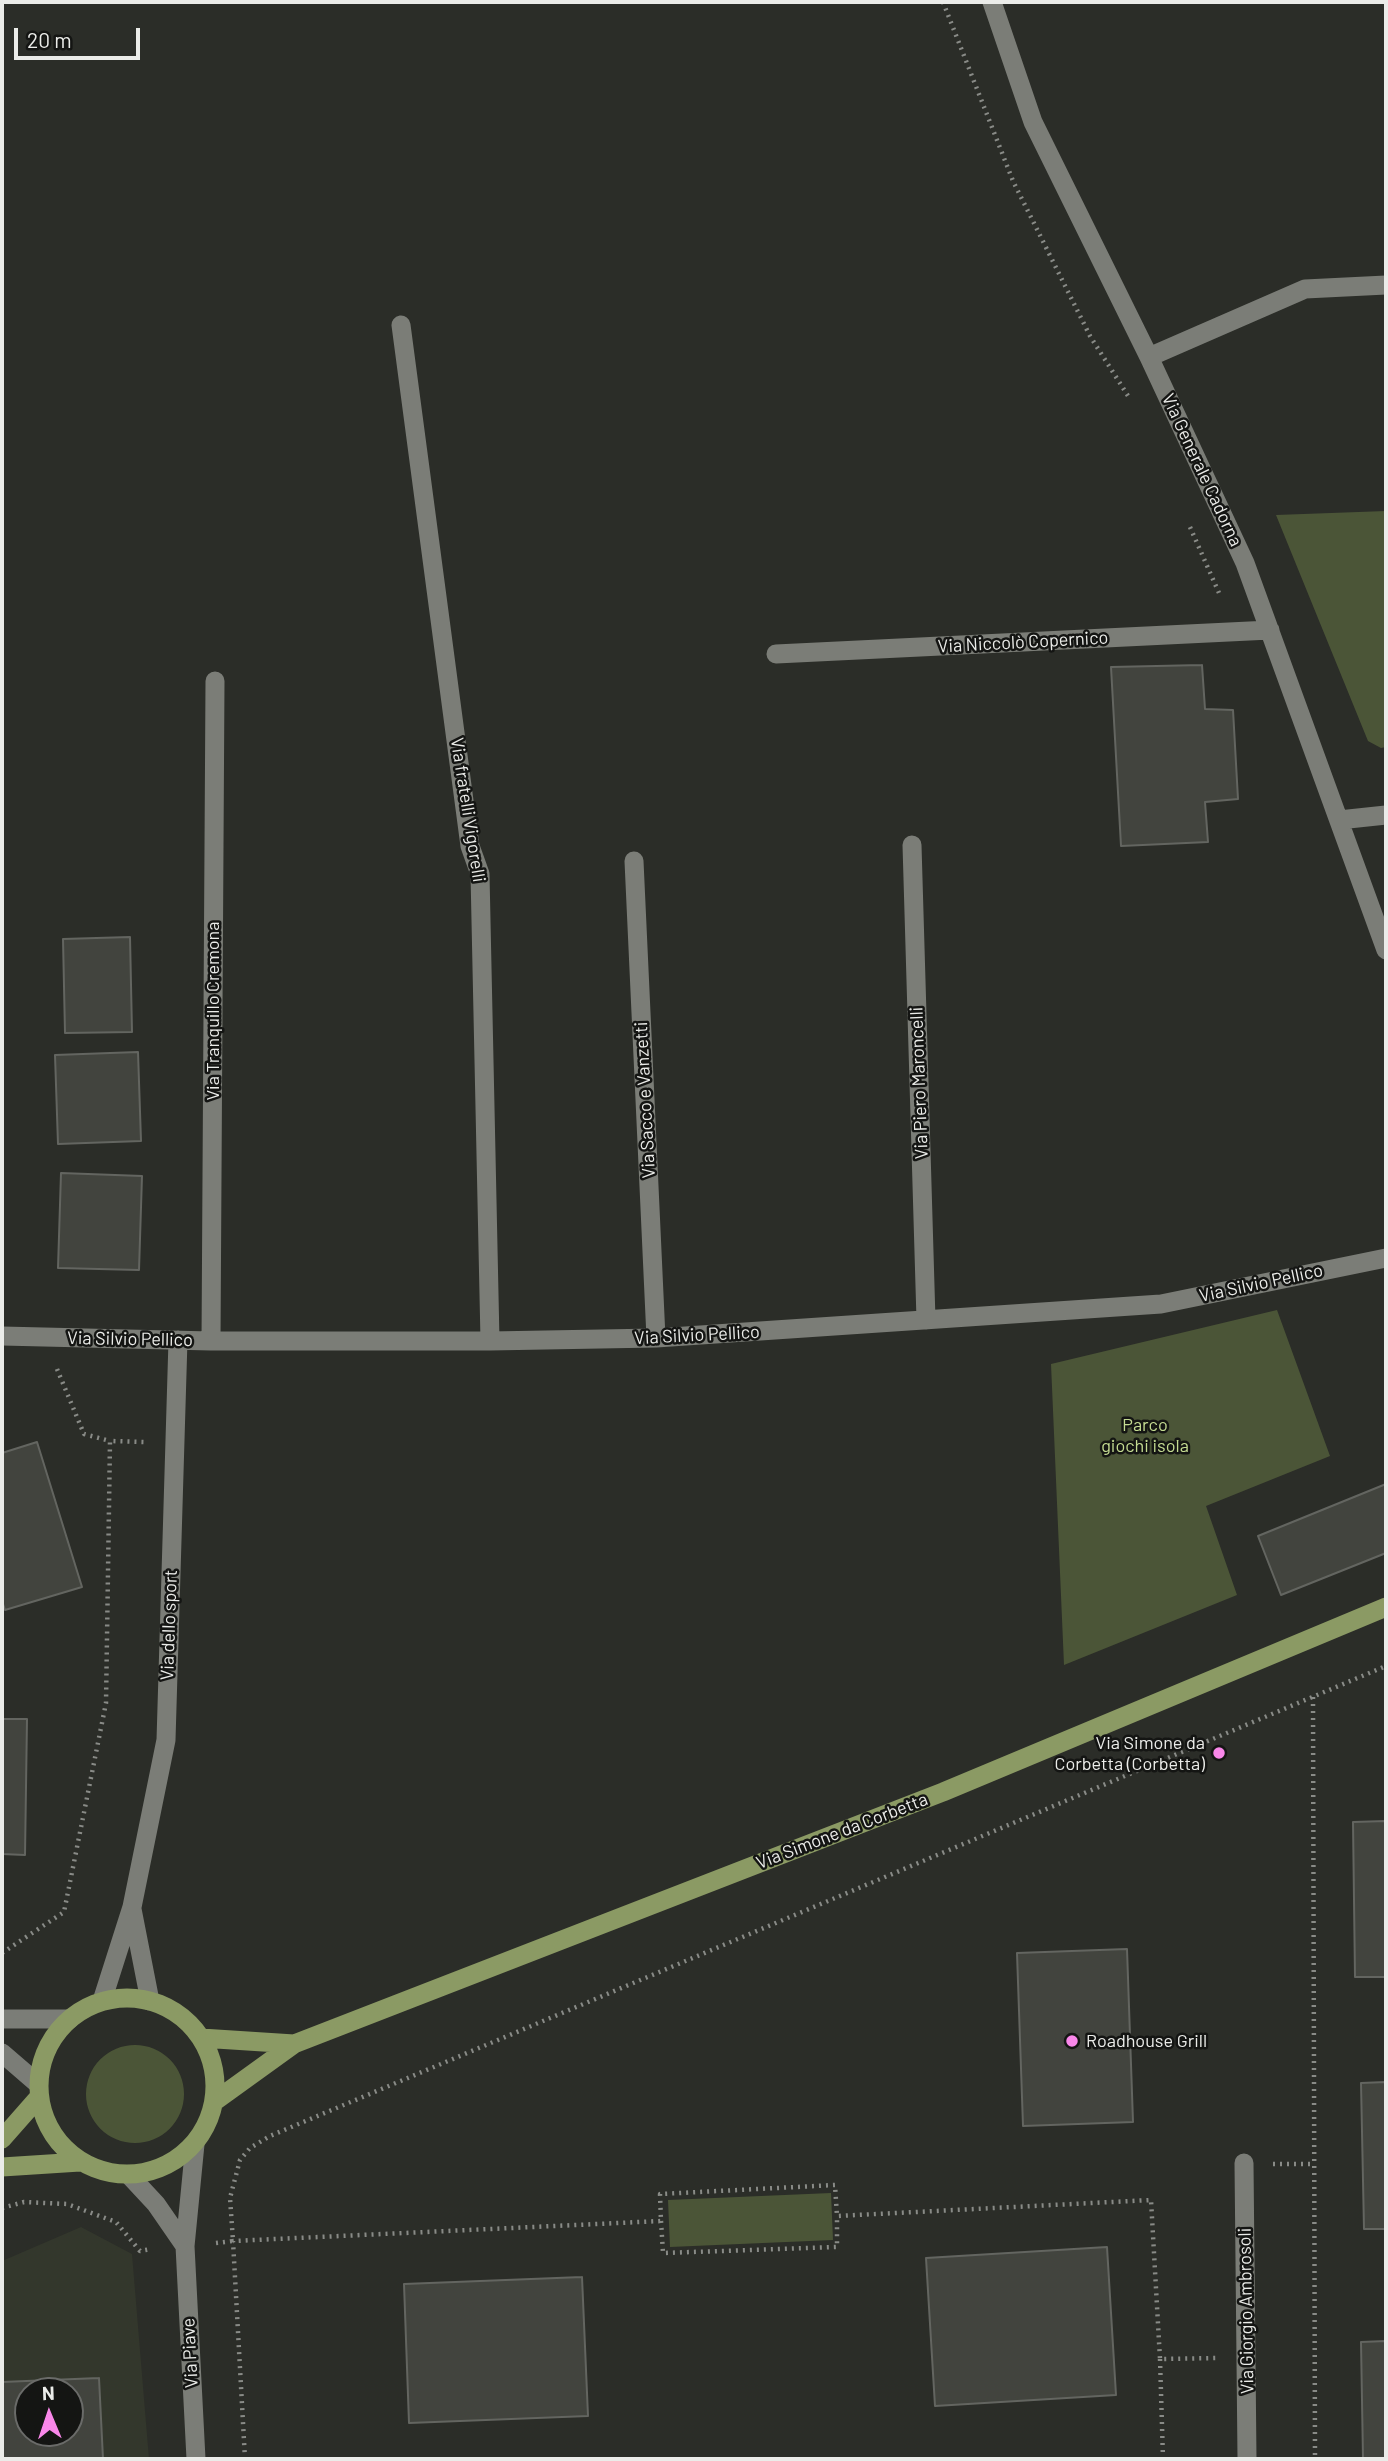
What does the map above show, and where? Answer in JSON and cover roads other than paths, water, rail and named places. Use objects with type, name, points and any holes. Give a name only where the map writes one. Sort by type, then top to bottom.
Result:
[{"type":"main road","name":"Via Simone da Corbetta","points":[[215,2101],[294,2044],[943,1792],[1386,1607]]},
{"type":"main road","points":[[126,1998],[150,2001],[170,2009],[187,2021],[201,2038],[211,2058],[216,2079],[215,2101],[208,2124],[195,2144],[165,2166],[148,2173],[129,2175],[104,2172],[80,2162],[60,2145],[46,2122],[38,2091],[40,2066],[47,2048],[70,2018],[85,2008],[102,2001],[126,1998]]},
{"type":"main road","name":"Via Simone da Corbetta","points":[[201,2038],[294,2044]]},
{"type":"main road","points":[[2,2139],[38,2091]]},
{"type":"main road","points":[[2,2167],[80,2162]]},
{"type":"street","name":"Via Generale Cadorna","points":[[992,2],[1033,122],[1149,357],[1245,563],[1386,950]]},
{"type":"street","points":[[1149,357],[1305,289],[1386,285]]},
{"type":"street","name":"Via fratelli Vigorelli","points":[[401,324],[470,846],[480,874],[490,1341]]},
{"type":"street","name":"Via Niccolò Copernico","points":[[776,654],[1270,630]]},
{"type":"street","name":"Via Tranquillo Cremona","points":[[211,1341],[215,681]]},
{"type":"street","points":[[1339,820],[1386,815]]},
{"type":"street","name":"Via Piero Maroncelli","points":[[912,845],[926,1320]]},
{"type":"street","name":"Via Sacco e Vanzetti","points":[[634,861],[656,1338]]},
{"type":"street","name":"Via Silvio Pellico","points":[[2,1336],[211,1341],[656,1338],[1161,1304],[1386,1258]]},
{"type":"street","name":"Via dello sport","points":[[102,2001],[132,1907],[166,1740],[178,1340]]},
{"type":"street","name":"Via dello sport","points":[[132,1907],[150,2001]]},
{"type":"street","points":[[2,2019],[70,2018]]},
{"type":"street","points":[[2,2053],[38,2091]]},
{"type":"street","name":"Via Piave","points":[[195,2144],[185,2246],[196,2459]]},
{"type":"street","name":"Via Giorgio Ambrosoli","points":[[1244,2163],[1247,2459]]},
{"type":"street","points":[[129,2175],[156,2204],[185,2246]]},
{"type":"place","name":"Via Simone da Corbetta (Corbetta)","points":[[1219,1753]]},
{"type":"place","name":"Roadhouse Grill","points":[[1072,2041]]},
{"type":"park label","name":"Parco giochi isola","points":[[1145,1435]]}]
